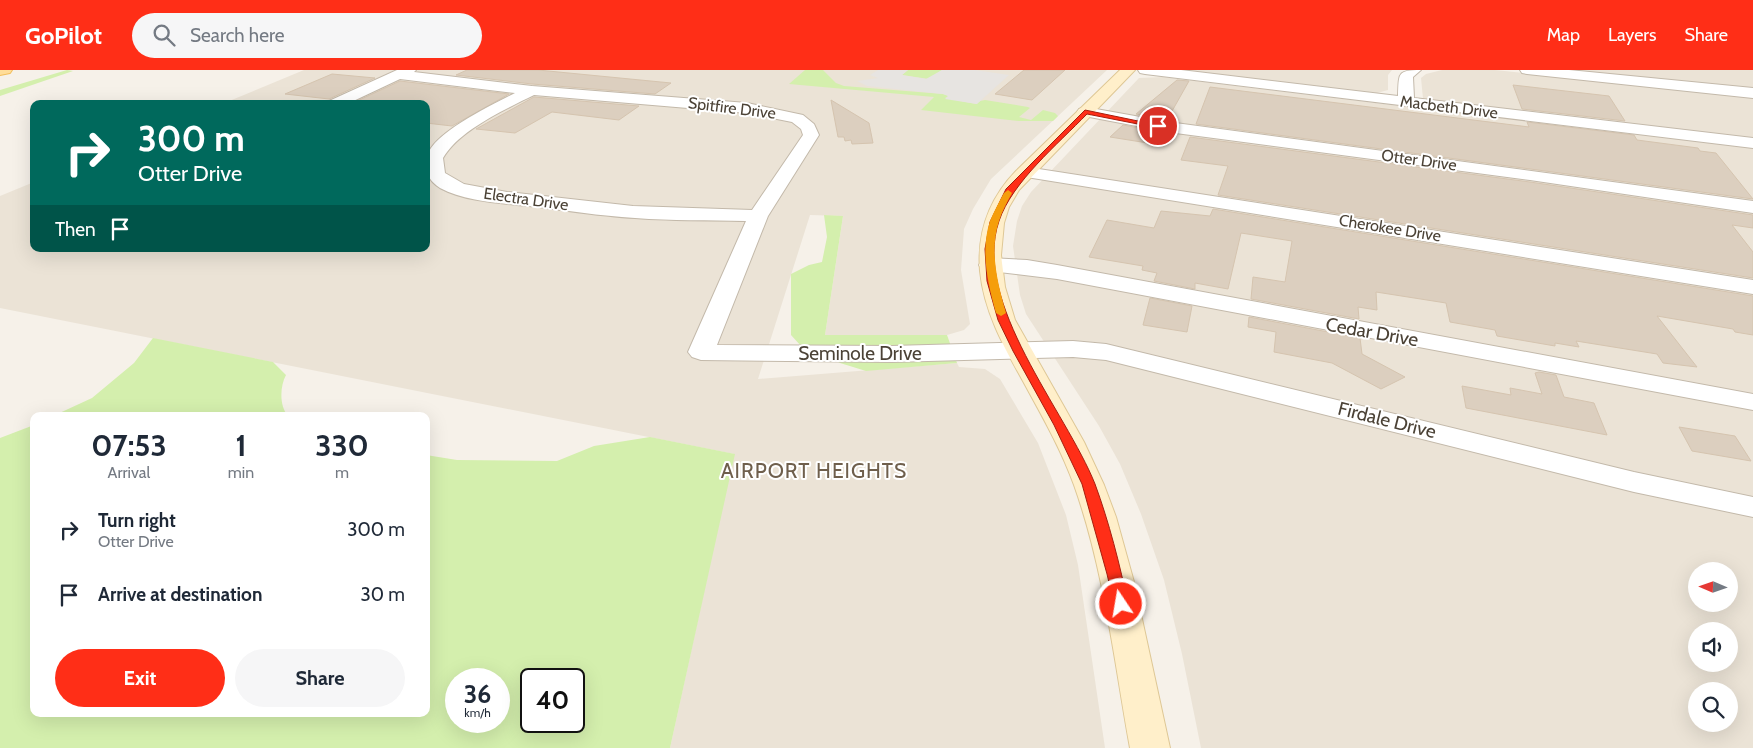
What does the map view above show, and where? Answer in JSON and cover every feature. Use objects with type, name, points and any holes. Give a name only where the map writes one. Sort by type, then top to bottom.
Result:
[{"type":"main road","points":[[0,71],[5,70]]},
{"type":"street","points":[[1128,70],[1009,191],[1000,206],[991,235],[990,264],[996,297],[1003,320],[1018,351],[1046,398],[1076,458],[1097,511],[1114,574],[1150,748]]},
{"type":"street","name":"Macbeth Drive","points":[[1145,70],[1753,143]]},
{"type":"street","points":[[1406,101],[1406,76],[1414,70]]},
{"type":"street","points":[[1527,70],[1753,93]]},
{"type":"street","points":[[343,100],[404,73]]},
{"type":"street","name":"Spitfire Drive","points":[[404,73],[532,90],[747,108],[798,118],[808,127],[812,135],[758,216],[702,352]]},
{"type":"street","name":"Electra Drive","points":[[532,90],[460,130],[438,149],[433,160],[434,170],[440,179],[459,188],[489,196],[566,205],[634,212],[758,216]]},
{"type":"street","name":"Otter Drive","points":[[1085,112],[1168,127],[1753,207]]},
{"type":"street","points":[[1732,141],[1753,162]]},
{"type":"street","name":"Cherokee Drive","points":[[1026,172],[1753,287]]},
{"type":"street","name":"Cedar Drive","points":[[990,264],[1057,272],[1753,402]]},
{"type":"street","name":"Firdale Drive","points":[[1018,351],[1074,349],[1134,358],[1634,482],[1753,507]]},
{"type":"street","name":"Seminole Drive","points":[[702,352],[892,354],[1018,351]]},
{"type":"shaded area","points":[[304,70],[1107,70],[991,179],[973,209],[964,229],[961,270],[970,324],[964,330],[947,335],[825,335],[843,216],[810,215],[758,379],[957,363],[959,367],[985,369],[1000,379],[1038,443],[1066,515],[1078,565],[1105,748],[670,748],[734,454],[0,308],[0,196],[30,184],[30,252],[430,252],[430,100],[232,100]]},
{"type":"shaded area","points":[[878,70],[908,70],[902,75],[926,79],[942,70],[975,70],[1009,75],[977,104],[945,99],[948,96],[943,94],[867,86],[857,81],[878,78],[870,75]]},
{"type":"shaded area","points":[[1184,70],[1392,70],[1388,75],[1388,90],[1377,93]]},
{"type":"shaded area","points":[[1442,70],[1495,70],[1753,98],[1753,748],[1201,748],[1182,654],[1164,580],[1141,514],[1120,464],[1099,426],[1026,314],[1020,295],[1013,246],[1017,221],[1022,206],[1031,192],[1139,78],[1163,77],[1424,109],[1421,78],[1426,74]]},
{"type":"shaded area","points":[[1566,70],[1753,70],[1753,89]]},
{"type":"green space","points":[[67,70],[73,71],[0,96],[0,90]]},
{"type":"green space","points":[[805,70],[823,70],[836,83],[844,86],[943,94],[949,96],[945,98],[976,104],[985,100],[1028,107],[1030,108],[1019,117],[1031,120],[1043,110],[1055,113],[1058,116],[1053,121],[1019,121],[921,110],[934,97],[789,84]]},
{"type":"green space","points":[[908,70],[942,70],[929,79],[902,75]]},
{"type":"green space","points":[[824,215],[843,216],[825,335],[947,335],[957,363],[866,371],[840,363],[824,353],[801,346],[791,335],[791,274],[809,265],[822,262],[827,237]]},
{"type":"green space","points":[[153,338],[273,362],[286,375],[281,396],[285,412],[62,412],[92,398],[134,363]]},
{"type":"green space","points":[[30,427],[30,717],[430,717],[430,456],[457,460],[557,461],[594,446],[650,437],[735,454],[670,748],[0,748],[0,438]]},
{"type":"building","points":[[467,70],[538,70],[671,83],[655,94],[532,84],[456,75]]},
{"type":"building","points":[[1024,70],[1065,70],[1032,100],[995,94]]},
{"type":"building","points":[[332,74],[375,78],[329,99],[285,94]]},
{"type":"building","points":[[1177,80],[1189,81],[1167,120],[1136,114]]},
{"type":"building","points":[[400,81],[509,94],[452,126],[430,123],[430,100],[359,100]]},
{"type":"building","points":[[1513,85],[1609,96],[1625,121],[1522,109]]},
{"type":"building","points":[[1210,87],[1529,127],[1527,122],[1634,135],[1637,140],[1698,148],[1700,151],[1716,153],[1753,199],[1196,124]]},
{"type":"building","points":[[534,97],[639,106],[619,120],[552,112],[515,133],[476,129]]},
{"type":"building","points":[[831,100],[869,123],[873,143],[852,144],[851,140],[845,141],[844,137],[838,137]]},
{"type":"building","points":[[1123,125],[1160,132],[1154,144],[1110,137]]},
{"type":"building","points":[[1190,137],[1530,182],[1753,215],[1753,228],[1732,225],[1753,252],[1753,278],[1218,195],[1228,166],[1181,160]]},
{"type":"building","points":[[1213,209],[1753,296],[1753,335],[1735,332],[1733,329],[1657,316],[1697,367],[1663,363],[1657,354],[1576,341],[1579,347],[1555,343],[1555,346],[1497,336],[1495,330],[1450,322],[1446,303],[1376,292],[1377,310],[1358,307],[1359,319],[1251,299],[1253,277],[1285,282],[1292,241],[1241,233],[1228,289],[1195,283],[1195,289],[1154,281],[1157,273],[1142,270],[1143,266],[1089,257],[1107,220],[1154,228],[1161,211],[1210,216]]},
{"type":"building","points":[[1150,298],[1192,306],[1187,332],[1143,325]]},
{"type":"building","points":[[1249,317],[1360,338],[1362,354],[1405,377],[1381,389],[1332,363],[1274,352],[1276,332],[1248,327]]},
{"type":"building","points":[[1535,373],[1556,375],[1564,397],[1594,403],[1607,435],[1466,408],[1462,386],[1511,395],[1510,388],[1542,394]]},
{"type":"building","points":[[1679,427],[1735,436],[1751,461],[1692,451]]},
{"type":"slow traffic","points":[[1001,313],[992,281],[990,249],[994,222],[1000,206],[1008,193]]},
{"type":"district","name":"AIRPORT HEIGHTS","points":[[814,470]]},
{"type":"route","points":[[1121,604],[1097,511],[1088,484],[1060,425],[1018,351],[1003,320],[992,281],[990,264],[991,235],[1000,206],[1009,191],[1085,112],[1158,126]]}]
